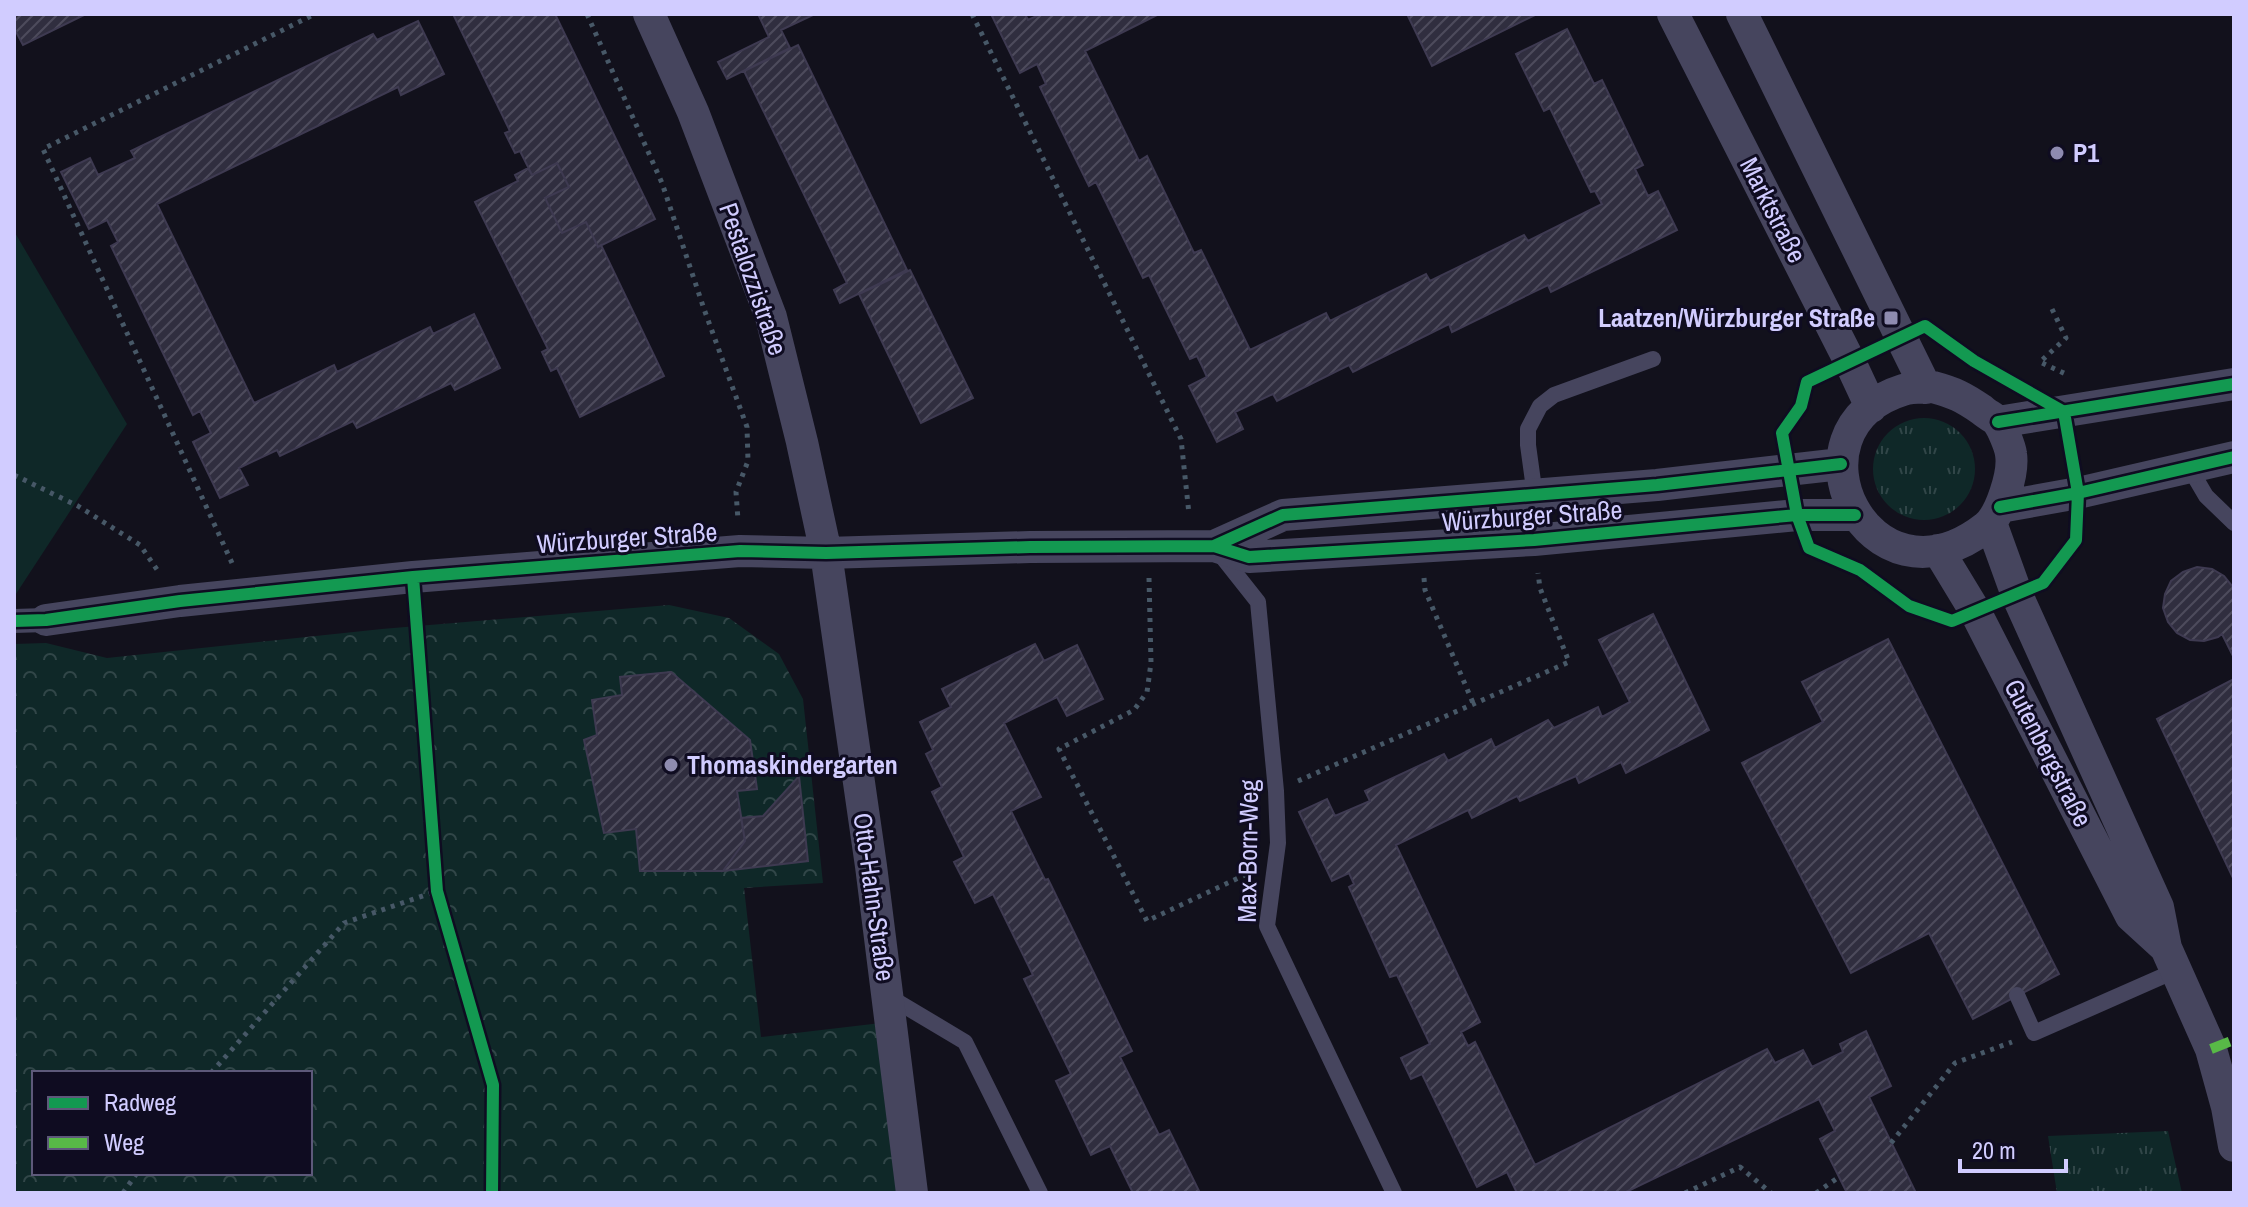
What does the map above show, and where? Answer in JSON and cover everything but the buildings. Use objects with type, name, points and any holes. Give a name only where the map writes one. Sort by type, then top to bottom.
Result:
[{"type":"street","name":"Pestalozzistraße","points":[[649,14],[693,112],[771,317],[826,553]]},
{"type":"street","name":"Marktstraße","points":[[1673,14],[1871,407]]},
{"type":"street","points":[[1742,14],[1926,388]]},
{"type":"street","points":[[1998,422],[2234,384]]},
{"type":"street","points":[[1926,388],[1960,394],[1998,422],[2011,455],[2007,488],[1996,515],[1976,535],[1951,548],[1923,552],[1896,547],[1873,534],[1855,515],[1844,491],[1841,464],[1847,438],[1871,407],[1905,389],[1926,388]]},
{"type":"street","points":[[1996,515],[2234,457]]},
{"type":"street","name":"Würzburger Straße","points":[[1214,546],[1283,515],[1657,485],[1841,464]]},
{"type":"street","name":"Würzburger Straße","points":[[46,620],[180,601],[413,577],[740,551],[826,553],[1214,546],[1249,557],[1534,540],[1797,515],[1855,515]]},
{"type":"street","name":"Gutenbergstraße","points":[[1996,515],[2017,595],[2158,907],[2171,959],[2211,1049],[2234,1146]]},
{"type":"street","name":"Gutenbergstraße","points":[[1938,550],[1975,611],[2131,916],[2171,959]]},
{"type":"street","name":"Otto-Hahn-Straße","points":[[826,553],[871,866],[912,1193]]},
{"type":"street","points":[[14,621],[46,620]]},
{"type":"lane","points":[[1535,496],[1528,429],[1540,406],[1554,395],[1653,359]]},
{"type":"lane","points":[[2189,467],[2206,496],[2234,523]]},
{"type":"lane","name":"Max-Born-Weg","points":[[1214,546],[1258,602],[1278,843],[1267,926],[1394,1193]]},
{"type":"lane","points":[[2017,995],[2034,1033],[2171,959]]},
{"type":"lane","points":[[887,995],[965,1042],[1040,1193]]},
{"type":"path","points":[[237,596],[232,563],[43,149],[315,14]]},
{"type":"path","points":[[587,14],[662,183],[747,427],[748,461],[736,492],[740,551]]},
{"type":"path","points":[[972,14],[1181,439],[1189,514],[1214,546]]},
{"type":"path","points":[[2052,309],[2066,338],[2040,362],[2078,379],[2064,381]]},
{"type":"path","points":[[2002,378],[2026,383]]},
{"type":"path","points":[[14,475],[78,506],[140,545],[180,601]]},
{"type":"path","points":[[1276,791],[1569,662],[1540,588],[1534,540]]},
{"type":"path","points":[[1421,546],[1425,590],[1473,703]]},
{"type":"path","points":[[1148,547],[1151,663],[1147,692],[1134,710],[1059,749],[1147,921],[1275,861]]},
{"type":"path","points":[[213,1071],[344,923],[437,891]]},
{"type":"path","points":[[1891,1143],[1955,1063],[2034,1033]]},
{"type":"path","points":[[1685,1193],[1740,1167],[1771,1193]]},
{"type":"path","points":[[123,1193],[136,1175]]},
{"type":"path","points":[[1816,1193],[1839,1177]]},
{"type":"green space","points":[[14,231],[127,424],[14,597]]},
{"type":"green space","points":[[1924,418],[1943,422],[1960,433],[1971,450],[1975,469],[1971,488],[1960,505],[1943,516],[1924,520],[1905,516],[1888,505],[1877,488],[1873,469],[1877,450],[1888,433],[1905,422]]},
{"type":"green space","points":[[669,605],[729,618],[779,654],[803,699],[823,883],[744,888],[761,1037],[881,1023],[897,1193],[14,1193],[14,644],[46,643],[107,658],[382,629]]},
{"type":"green space","points":[[2168,1131],[2182,1193],[2057,1193],[2048,1136]]},
{"type":"marked path","points":[[2211,1049],[2234,1040]]},
{"type":"cycle path","points":[[1925,326],[1974,361],[2064,412],[2078,493],[2076,540],[2043,583],[1952,621],[1909,606],[1860,570],[1809,548],[1797,515],[1782,433],[1801,406],[1807,382],[1925,326]]},
{"type":"cycle path","points":[[1998,422],[2234,384]]},
{"type":"cycle path","points":[[2000,507],[2078,493],[2234,457]]},
{"type":"cycle path","points":[[1214,546],[1283,515],[1657,485],[1841,464]]},
{"type":"cycle path","points":[[14,621],[46,620],[180,601],[413,577],[740,551],[826,553],[1214,546],[1249,557],[1534,540],[1797,515],[1855,515]]},
{"type":"cycle path","points":[[413,577],[437,891],[493,1085],[492,1193]]},
{"type":"place","name":"P1","points":[[2057,153]]},
{"type":"place","name":"Laatzen/Würzburger Straße","points":[[1891,318]]},
{"type":"place","name":"Thomaskindergarten","points":[[671,765]]}]
